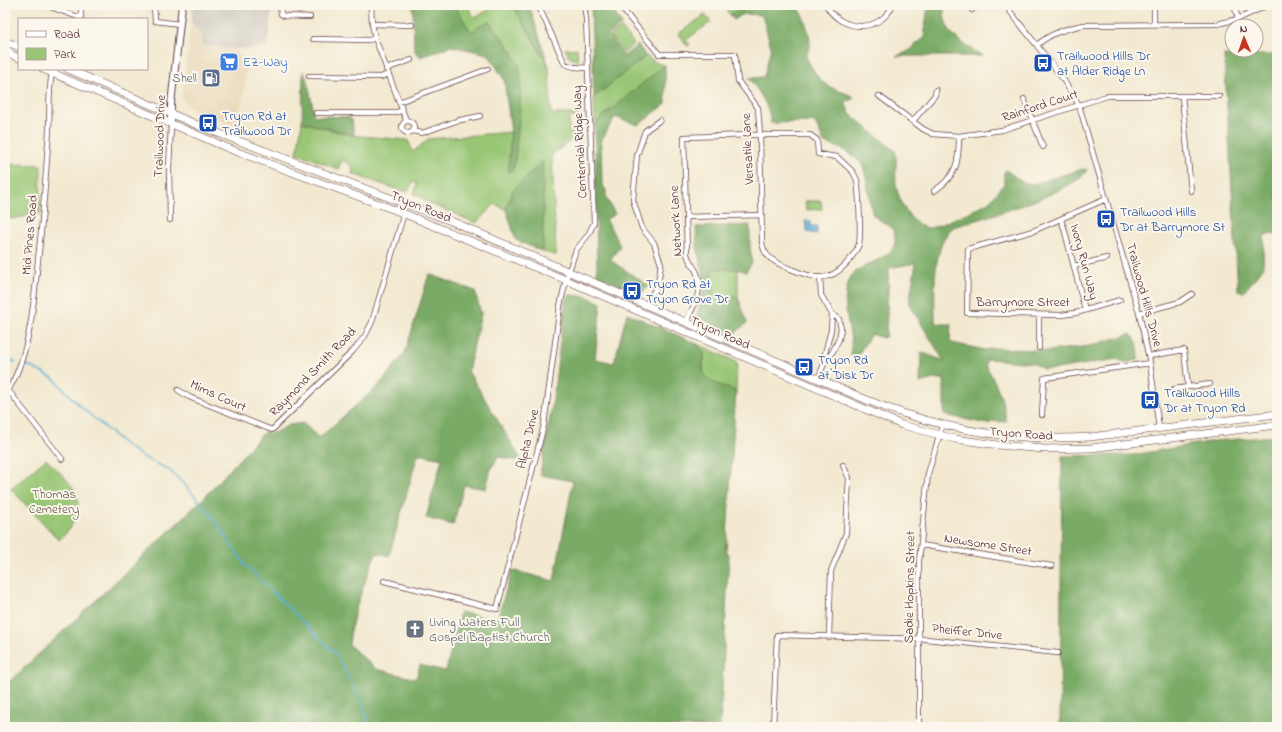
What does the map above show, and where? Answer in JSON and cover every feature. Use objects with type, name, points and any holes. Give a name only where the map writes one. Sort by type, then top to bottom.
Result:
[{"type":"main road","points":[[5,41],[18,47]]},
{"type":"main road","points":[[5,52],[18,58]]},
{"type":"main road","name":"Tryon Road","points":[[45,70],[171,125],[258,160],[404,213],[566,280],[902,425],[977,443],[1014,447],[1060,449],[1102,446],[1277,425]]},
{"type":"main road","name":"Tryon Road","points":[[70,70],[171,114],[276,156],[399,200],[569,271],[818,379],[900,413],[942,426],[999,435],[1050,438],[1090,438],[1277,414]]},
{"type":"main road","points":[[1102,446],[1123,440],[1150,436],[1156,434],[1159,428]]},
{"type":"street","points":[[45,5],[78,18]]},
{"type":"street","points":[[81,5],[81,18]]},
{"type":"street","points":[[154,5],[154,21],[180,24]]},
{"type":"street","name":"Trailwood Drive","points":[[170,220],[169,169],[171,114],[182,5]]},
{"type":"street","points":[[280,5],[281,14],[284,16],[310,18]]},
{"type":"street","points":[[371,5],[374,38],[399,102],[401,111],[406,120],[410,120],[414,123],[413,131]]},
{"type":"street","points":[[538,5],[565,64],[574,68],[588,68]]},
{"type":"street","name":"Centennial Ridge Way","points":[[569,271],[576,250],[592,228],[594,217],[584,5]]},
{"type":"street","name":"Versatile Lane","points":[[620,5],[659,54],[735,54],[738,81],[758,108],[762,242],[766,256],[773,261],[807,276],[820,277]]},
{"type":"street","points":[[826,5],[830,12],[843,22],[855,27],[864,28],[881,20],[886,16],[893,5]]},
{"type":"street","points":[[972,10],[978,5]]},
{"type":"street","name":"Trailwood Hills Drive","points":[[1005,5],[1061,76],[1079,105],[1139,313],[1149,356],[1159,428]]},
{"type":"street","points":[[1154,5],[1154,24]]},
{"type":"street","points":[[1234,5],[1238,18]]},
{"type":"street","points":[[1240,18],[1268,5]]},
{"type":"street","points":[[1037,45],[1053,34],[1064,29],[1084,25],[1217,24],[1224,22]]},
{"type":"street","points":[[372,24],[412,25]]},
{"type":"street","points":[[313,39],[369,40],[374,38]]},
{"type":"street","points":[[386,69],[411,60]]},
{"type":"street","points":[[399,102],[488,69]]},
{"type":"street","name":"Mid Pines Road","points":[[6,392],[21,359],[33,314],[43,214],[50,112],[49,84],[52,73]]},
{"type":"street","points":[[309,76],[381,76],[388,74]]},
{"type":"street","points":[[913,121],[935,95],[936,90]]},
{"type":"street","name":"Rainford Court","points":[[879,96],[923,129],[933,134],[959,136],[1002,130],[1107,96],[1219,96]]},
{"type":"street","points":[[1182,96],[1191,191]]},
{"type":"street","points":[[1024,99],[1043,148]]},
{"type":"street","points":[[316,113],[393,113],[401,111]]},
{"type":"street","points":[[406,120],[402,125],[402,130],[407,133],[413,131],[422,133],[456,121],[480,116]]},
{"type":"street","points":[[646,305],[658,284],[661,264],[654,243],[642,228],[633,200],[639,149],[645,131],[660,120]]},
{"type":"street","points":[[760,135],[810,135],[817,140],[818,154],[837,157],[856,175],[858,185],[859,244],[854,254],[837,273],[820,277],[820,293],[832,314],[839,318],[841,334],[835,349],[826,359],[818,379]]},
{"type":"street","name":"Network Lane","points":[[686,322],[697,297],[699,284],[697,272],[689,261],[687,254],[684,137],[760,135]]},
{"type":"street","points":[[934,191],[945,184],[952,175],[958,161],[959,136]]},
{"type":"street","name":"Barrymore Street","points":[[1106,199],[1061,220],[1032,231],[968,249],[967,313],[1039,316],[1061,315],[1120,300]]},
{"type":"street","name":"Raymond Smith Road","points":[[272,430],[353,351],[365,336],[372,322],[404,213]]},
{"type":"street","points":[[686,217],[762,215]]},
{"type":"street","name":"Ivory Run Way","points":[[1061,220],[1085,310]]},
{"type":"street","points":[[1074,266],[1107,258]]},
{"type":"street","name":"Alpha Drive","points":[[384,581],[498,609],[544,425],[560,306],[569,271]]},
{"type":"street","points":[[1139,313],[1180,302],[1192,294]]},
{"type":"street","points":[[826,359],[825,353],[831,330],[832,314]]},
{"type":"street","points":[[1039,316],[1039,348]]},
{"type":"street","points":[[1149,356],[1184,350],[1188,387]]},
{"type":"street","points":[[1042,415],[1044,378],[1150,362]]},
{"type":"street","points":[[1174,389],[1210,384]]},
{"type":"street","name":"Mims Court","points":[[178,390],[189,397],[272,430]]},
{"type":"street","points":[[6,392],[62,459]]},
{"type":"street","name":"Sadie Hopkins Street","points":[[919,727],[919,582],[921,546],[928,474],[942,426]]},
{"type":"street","points":[[829,638],[831,571],[846,533],[849,478],[843,465]]},
{"type":"street","name":"Newsome Street","points":[[921,546],[1052,566]]},
{"type":"street","name":"Pheiffer Drive","points":[[773,727],[777,636],[829,638],[920,638],[1058,653]]},
{"type":"shaded area","points":[[193,5],[272,5],[268,48],[234,49],[201,45],[202,35],[191,22]]},
{"type":"shaded area","points":[[191,22],[202,35],[201,45],[234,49],[246,63],[246,83],[236,127],[188,106],[182,99]]},
{"type":"green space","points":[[413,5],[454,5],[471,32],[488,21],[512,52],[518,64],[521,85],[514,168],[508,173],[511,132],[504,79],[488,54],[451,46],[420,57],[414,50]]},
{"type":"green space","points":[[454,5],[467,5],[475,18],[496,5],[513,5],[549,67],[551,114],[580,114],[581,132],[552,155],[556,255],[543,252],[542,161],[513,190],[506,210],[495,204],[476,223],[426,202],[421,197],[414,194],[417,184],[413,182],[408,191],[402,191],[352,174],[353,170],[350,164],[342,160],[338,169],[297,153],[302,122],[350,135],[408,140],[413,152],[428,139],[511,132],[509,172],[514,168],[519,114],[521,85],[518,64],[509,47],[488,21],[471,32]],"holes":[[[569,117],[576,117],[577,133],[569,133]]]},
{"type":"green space","points":[[513,5],[529,5],[549,67]]},
{"type":"green space","points":[[591,5],[609,5],[622,24],[608,35],[624,56],[638,45],[646,56],[594,97]]},
{"type":"green space","points":[[722,5],[743,5],[730,15]]},
{"type":"green space","points":[[743,5],[798,5],[808,30],[810,44],[806,56],[815,73],[824,83],[853,96],[853,99],[845,102],[850,114],[895,151],[896,182],[900,198],[905,210],[913,220],[923,227],[929,228],[940,225],[988,202],[1004,184],[1004,172],[1006,170],[1022,182],[1033,184],[1083,169],[1087,170],[1079,179],[1046,196],[1004,212],[953,227],[941,246],[935,284],[935,321],[939,324],[951,324],[950,341],[952,343],[985,350],[994,348],[1049,351],[1090,346],[1130,334],[1137,342],[1139,353],[1138,360],[1125,363],[1117,359],[1057,369],[1043,369],[1033,363],[987,359],[985,364],[999,392],[1004,406],[1006,422],[993,421],[988,424],[944,415],[944,379],[933,379],[920,383],[921,352],[944,361],[909,304],[916,263],[889,268],[886,336],[883,338],[871,334],[858,355],[854,357],[851,355],[851,342],[845,300],[848,285],[851,277],[856,272],[885,256],[891,250],[895,244],[894,231],[872,213],[866,176],[860,162],[846,151],[824,143],[815,122],[771,123],[766,105],[749,78],[764,77],[771,47],[762,15],[743,14],[734,20],[730,15]]},
{"type":"green space","points":[[928,5],[944,5],[946,23],[954,36],[982,56],[896,56],[907,52],[924,38]]},
{"type":"green space","points":[[705,15],[711,22],[686,40],[690,45],[687,46],[678,34]]},
{"type":"green space","points":[[621,27],[634,44],[624,53],[610,36]]},
{"type":"green space","points":[[577,48],[578,61],[570,58],[565,49]]},
{"type":"green space","points":[[1264,55],[1277,55],[1277,234],[1271,233],[1264,236],[1263,268],[1244,292],[1238,291],[1224,58],[1264,58]]},
{"type":"green space","points":[[646,56],[657,63],[665,65],[595,123],[594,97]]},
{"type":"green space","points":[[665,65],[666,104],[638,125],[615,117],[601,141],[602,184],[606,190],[606,197],[615,214],[606,219],[620,246],[610,260],[649,286],[641,294],[597,275],[595,123]]},
{"type":"green space","points":[[303,71],[308,86],[314,116],[349,117],[352,120],[354,135],[302,122]]},
{"type":"green space","points":[[543,160],[543,252],[516,240],[506,209],[513,190]]},
{"type":"green space","points":[[5,164],[41,165],[40,214],[5,220]]},
{"type":"green space","points":[[805,201],[821,201],[822,209],[806,210]]},
{"type":"green space","points":[[750,225],[752,263],[746,272],[738,269],[713,269],[713,298],[738,297],[747,323],[734,334],[697,317],[705,282],[697,248],[696,227]]},
{"type":"green space","points":[[713,269],[738,269],[738,297],[713,298]]},
{"type":"green space","points":[[429,274],[475,291],[481,314],[468,371],[522,461],[498,457],[491,469],[486,489],[464,485],[453,525],[426,518],[442,459],[418,454],[389,556],[378,553],[374,557],[355,611],[349,645],[376,669],[416,679],[420,665],[446,671],[460,612],[497,620],[512,570],[554,581],[573,481],[540,475],[553,400],[565,301],[570,295],[585,296],[601,303],[595,359],[614,363],[627,313],[695,343],[704,353],[704,374],[711,381],[736,391],[726,553],[729,554],[720,727],[5,727],[5,686],[202,500],[265,431],[271,434],[289,425],[303,423],[319,438],[378,386],[405,353]]},
{"type":"green space","points":[[695,343],[737,362],[736,391],[711,381],[704,374],[704,353]]},
{"type":"green space","points":[[1277,436],[1277,727],[1060,727],[1062,456],[1133,455],[1214,441]]},
{"type":"green space","name":"Thomas Cemetery","points":[[46,459],[62,474],[75,491],[78,504],[72,524],[59,540],[11,489]]},
{"type":"water","points":[[805,221],[811,221],[811,226],[817,226],[817,234],[807,232]]},
{"type":"waterway","points":[[5,356],[15,362]]},
{"type":"waterway","points":[[23,363],[53,378],[81,407],[124,444],[143,457],[169,470],[185,485],[211,515],[245,565],[336,654],[361,701],[370,727]]},
{"type":"place","name":"EZ-Way","points":[[229,62]]},
{"type":"place","name":"Trailwood Hills Dr at Alder Ridge Ln","points":[[1043,63]]},
{"type":"place","name":"Shell","points":[[211,78]]},
{"type":"place","name":"Tryon Rd at Trailwood Dr","points":[[208,123]]},
{"type":"place","name":"Trailwood Hills Dr at Barrymore St","points":[[1106,219]]},
{"type":"place","name":"Tryon Rd at Tryon Grove Dr","points":[[632,291]]},
{"type":"place","name":"Tryon Rd at Disk Dr","points":[[804,367]]},
{"type":"place","name":"Trailwood Hills Dr at Tryon Rd","points":[[1150,400]]},
{"type":"place","name":"Living Waters Full Gospel Baptist Church","points":[[415,629]]}]
